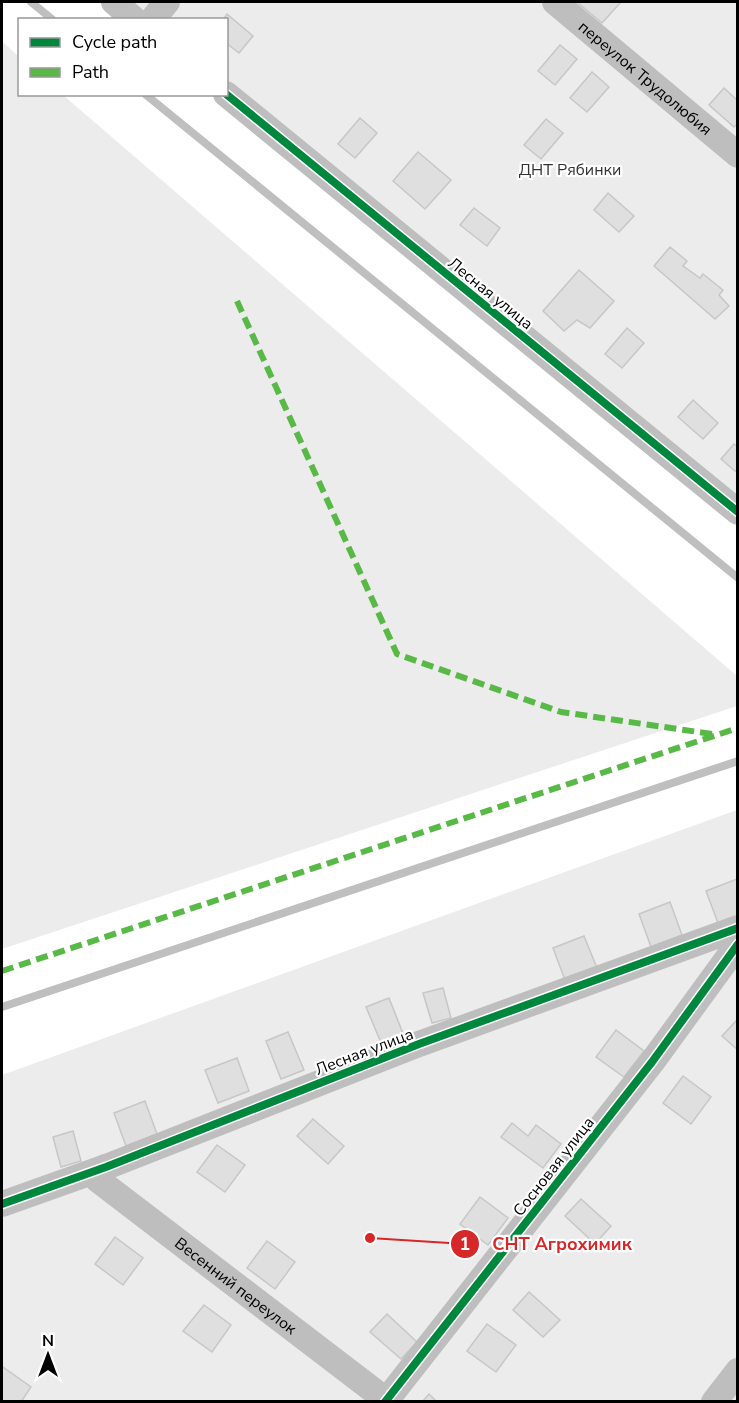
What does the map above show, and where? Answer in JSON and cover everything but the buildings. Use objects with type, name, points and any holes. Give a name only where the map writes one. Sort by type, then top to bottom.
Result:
[{"type":"street","points":[[114,2],[133,18]]},
{"type":"street","points":[[154,18],[167,2]]},
{"type":"street","name":"переулок Трудолюбия","points":[[555,2],[738,155]]},
{"type":"street","name":"Лесная улица","points":[[228,96],[738,512]]},
{"type":"street","name":"Лесная улица","points":[[2,1204],[106,1167],[419,1044],[738,928]]},
{"type":"street","name":"Сосновая улица","points":[[385,1401],[652,1062],[738,944]]},
{"type":"street","name":"Весенний переулок","points":[[106,1167],[98,1180],[385,1401]]},
{"type":"street","points":[[714,1401],[738,1371]]},
{"type":"green space","name":"ДНТ Рябинки","points":[[102,2],[737,2],[737,521],[228,96],[228,18],[123,18]]},
{"type":"green space","points":[[2,41],[18,56],[18,96],[64,96],[737,676],[737,706],[2,949]]},
{"type":"green space","points":[[737,810],[737,1401],[2,1401],[2,1075]]},
{"type":"waterway","points":[[31,2],[51,18]]},
{"type":"waterway","points":[[147,96],[738,578]]},
{"type":"waterway","points":[[2,1007],[738,761]]},
{"type":"marked path","points":[[237,301],[397,654],[561,712],[712,734]]},
{"type":"marked path","points":[[2,971],[738,728]]},
{"type":"cycle path","points":[[228,96],[738,512]]},
{"type":"cycle path","points":[[2,1204],[106,1167],[419,1044],[738,928]]},
{"type":"cycle path","points":[[385,1402],[652,1062],[738,944]]},
{"type":"place","name":"СНТ Агрохимик","points":[[370,1238]]}]
